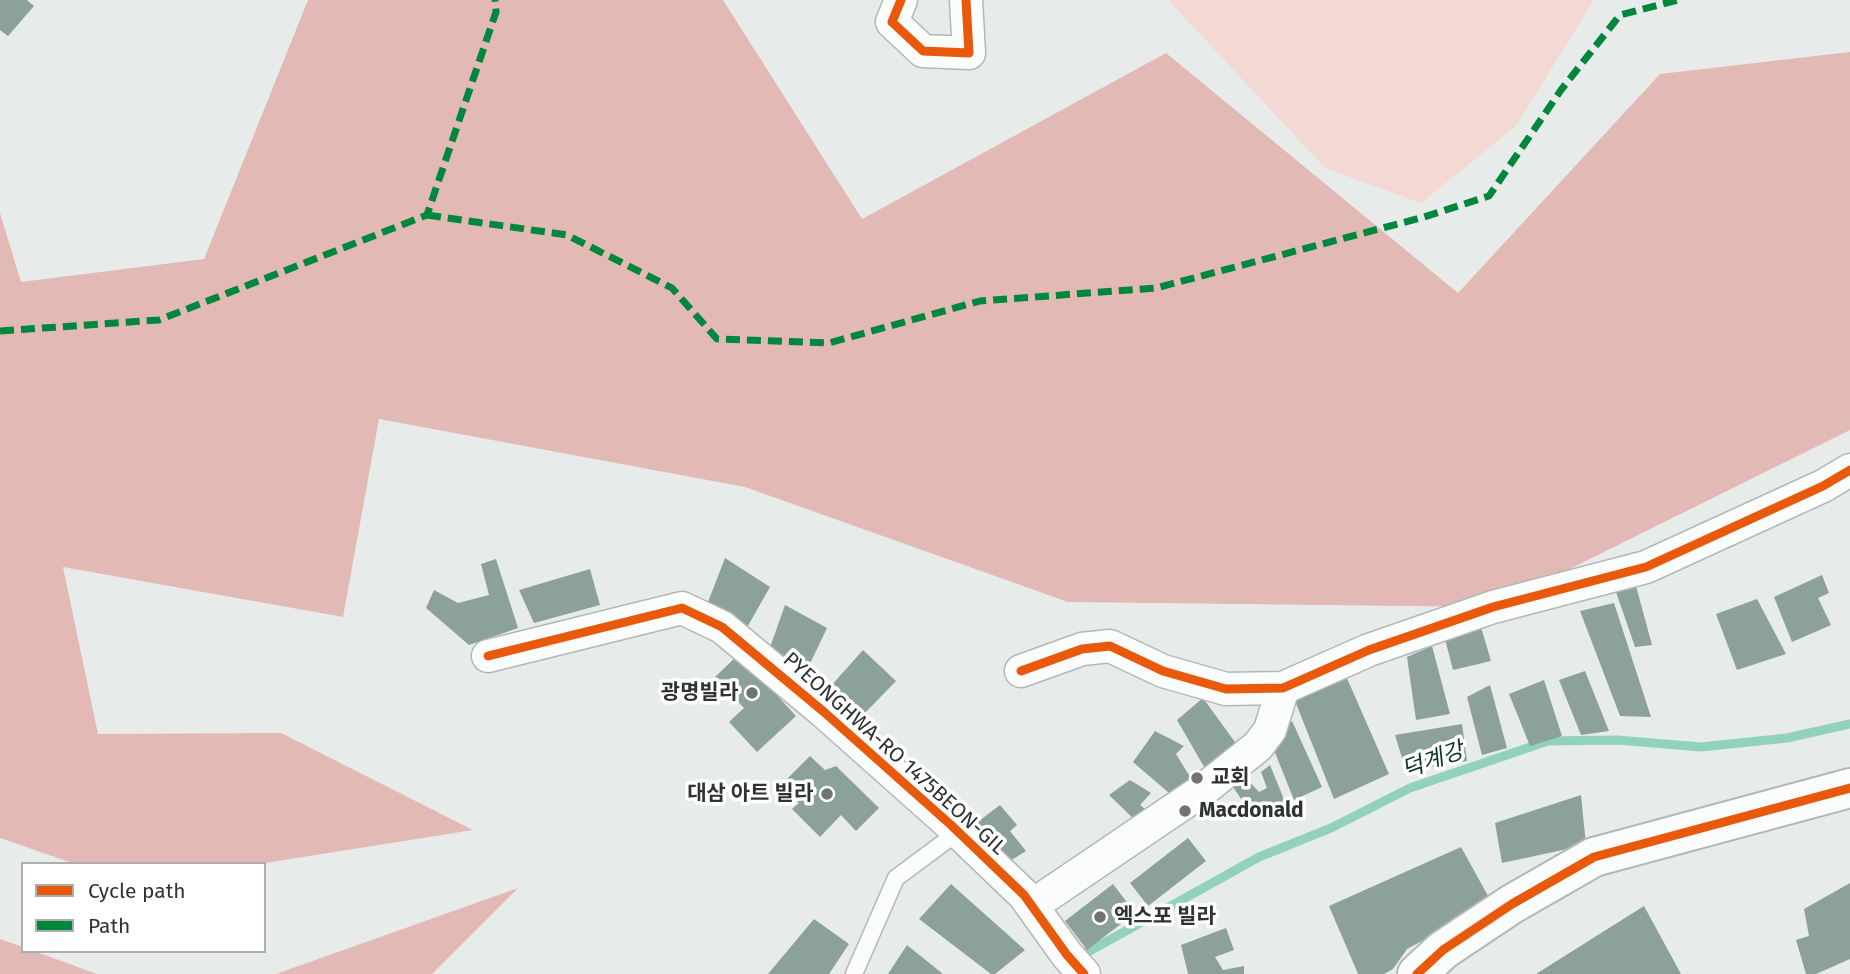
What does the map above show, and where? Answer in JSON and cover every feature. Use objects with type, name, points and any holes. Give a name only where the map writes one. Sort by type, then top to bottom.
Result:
[{"type":"street","points":[[901,0],[892,22],[923,51],[969,52],[966,0]]},
{"type":"street","points":[[1021,671],[1082,649],[1110,646],[1164,671],[1226,689],[1283,688],[1369,650],[1493,607],[1646,567],[1823,486],[1850,470]]},
{"type":"street","name":"PYEONGHWA-RO 1475BEON-GIL","points":[[488,656],[682,608],[722,627],[824,712],[958,832],[1033,905],[1076,964]]},
{"type":"street","points":[[1033,905],[1203,790],[1258,746],[1270,730],[1283,688]]},
{"type":"street","points":[[1417,974],[1443,950],[1512,904],[1594,857],[1850,788]]},
{"type":"lane","points":[[854,974],[896,878],[958,832]]},
{"type":"shaded area","points":[[308,0],[723,0],[862,219],[1166,53],[1458,293],[1660,74],[1850,52],[1850,430],[1493,607],[1068,602],[745,487],[379,419],[343,617],[63,567],[98,734],[281,733],[473,830],[266,863],[69,862],[0,838],[0,213],[21,282],[204,259]]},
{"type":"shaded area","points":[[1594,0],[1516,126],[1421,203],[1325,168],[1169,1]]},
{"type":"shaded area","points":[[518,888],[432,974],[276,974]]},
{"type":"shaded area","points":[[0,939],[21,946],[21,953],[39,953],[97,974],[0,974]]},
{"type":"building","points":[[0,0],[27,0],[34,6],[8,36],[0,30]]},
{"type":"building","points":[[725,558],[770,587],[745,631],[708,602]]},
{"type":"building","points":[[496,559],[518,628],[469,645],[426,608],[434,590],[458,603],[489,595],[481,564]]},
{"type":"building","points":[[590,569],[600,605],[534,623],[519,590]]},
{"type":"building","points":[[1822,575],[1829,593],[1818,598],[1831,625],[1792,642],[1774,597]]},
{"type":"building","points":[[1636,586],[1652,645],[1635,647],[1616,592]]},
{"type":"building","points":[[1757,599],[1786,654],[1737,670],[1716,614]]},
{"type":"building","points":[[1614,603],[1651,717],[1620,716],[1580,611]]},
{"type":"building","points":[[785,605],[827,628],[805,674],[768,653]]},
{"type":"building","points":[[1481,627],[1491,661],[1453,670],[1445,639]]},
{"type":"building","points":[[1432,646],[1450,714],[1416,720],[1407,657]]},
{"type":"building","points":[[863,650],[896,681],[862,716],[830,687]]},
{"type":"building","name":"광명빌라","points":[[739,654],[796,716],[757,752],[729,722],[744,708],[715,677]]},
{"type":"building","points":[[1585,671],[1609,731],[1581,735],[1559,680]]},
{"type":"building","points":[[1346,676],[1389,774],[1334,799],[1295,701]]},
{"type":"building","points":[[1544,680],[1562,736],[1530,746],[1509,694]]},
{"type":"building","points":[[1490,685],[1507,748],[1482,755],[1467,697]]},
{"type":"building","points":[[1203,698],[1240,749],[1207,772],[1177,720]]},
{"type":"building","points":[[1292,721],[1322,787],[1294,800],[1270,740]]},
{"type":"building","points":[[1462,724],[1467,761],[1406,771],[1395,735]]},
{"type":"building","points":[[1155,731],[1184,746],[1176,754],[1192,780],[1169,793],[1133,762]]},
{"type":"building","name":"대삼 아트 빌라","points":[[810,756],[825,770],[836,766],[879,808],[856,831],[841,815],[820,837],[792,809],[799,803],[781,785]]},
{"type":"building","points":[[1270,765],[1286,804],[1256,820],[1228,780],[1242,774],[1259,792],[1267,788],[1261,772]]},
{"type":"building","points":[[1130,780],[1151,793],[1140,805],[1150,813],[1140,825],[1109,795]]},
{"type":"building","points":[[1581,795],[1586,845],[1502,863],[1495,823]]},
{"type":"building","points":[[1000,805],[1017,825],[1010,831],[1026,851],[1005,864],[971,827]]},
{"type":"building","points":[[1188,838],[1206,861],[1148,906],[1130,883]]},
{"type":"building","points":[[1461,847],[1492,903],[1407,949],[1393,969],[1384,974],[1358,974],[1329,906]]},
{"type":"building","points":[[1850,883],[1850,959],[1816,974],[1806,974],[1796,940],[1809,936],[1804,909]]},
{"type":"building","points":[[951,884],[1025,950],[995,974],[991,974],[919,919]]},
{"type":"building","name":"엑스포 빌라","points":[[1113,884],[1135,913],[1087,950],[1065,921]]},
{"type":"building","points":[[1644,906],[1681,974],[1536,974]]},
{"type":"building","points":[[814,919],[849,944],[829,974],[768,974]]},
{"type":"building","points":[[1226,928],[1234,950],[1215,957],[1223,970],[1244,966],[1244,974],[1188,974],[1181,945]]},
{"type":"building","points":[[907,945],[943,974],[888,974]]},
{"type":"waterway","name":"덕계강","points":[[1080,964],[1088,952],[1259,857],[1331,828],[1410,788],[1548,741],[1617,740],[1701,747],[1787,738],[1850,724]]},
{"type":"marked path","points":[[0,331],[159,320],[427,215],[496,12],[495,0]]},
{"type":"marked path","points":[[427,215],[567,235],[672,288],[717,339],[829,343],[980,301],[1156,288],[1424,217],[1489,196],[1561,90],[1620,15],[1678,0]]},
{"type":"cycle path","points":[[901,0],[892,22],[923,51],[969,53],[966,0]]},
{"type":"cycle path","points":[[1021,671],[1082,649],[1110,646],[1163,671],[1226,689],[1283,688],[1369,650],[1493,607],[1646,567],[1823,486],[1850,470]]},
{"type":"cycle path","points":[[488,656],[682,608],[722,627],[824,712],[951,825],[1024,895],[1084,974]]},
{"type":"cycle path","points":[[1417,974],[1443,950],[1512,904],[1594,857],[1850,788]]},
{"type":"place","name":"광명빌라","points":[[752,693]]},
{"type":"place","name":"교회","points":[[1197,778]]},
{"type":"place","name":"대삼 아트 빌라","points":[[827,794]]},
{"type":"place","name":"Macdonald","points":[[1185,811]]},
{"type":"place","name":"엑스포 빌라","points":[[1100,917]]}]
